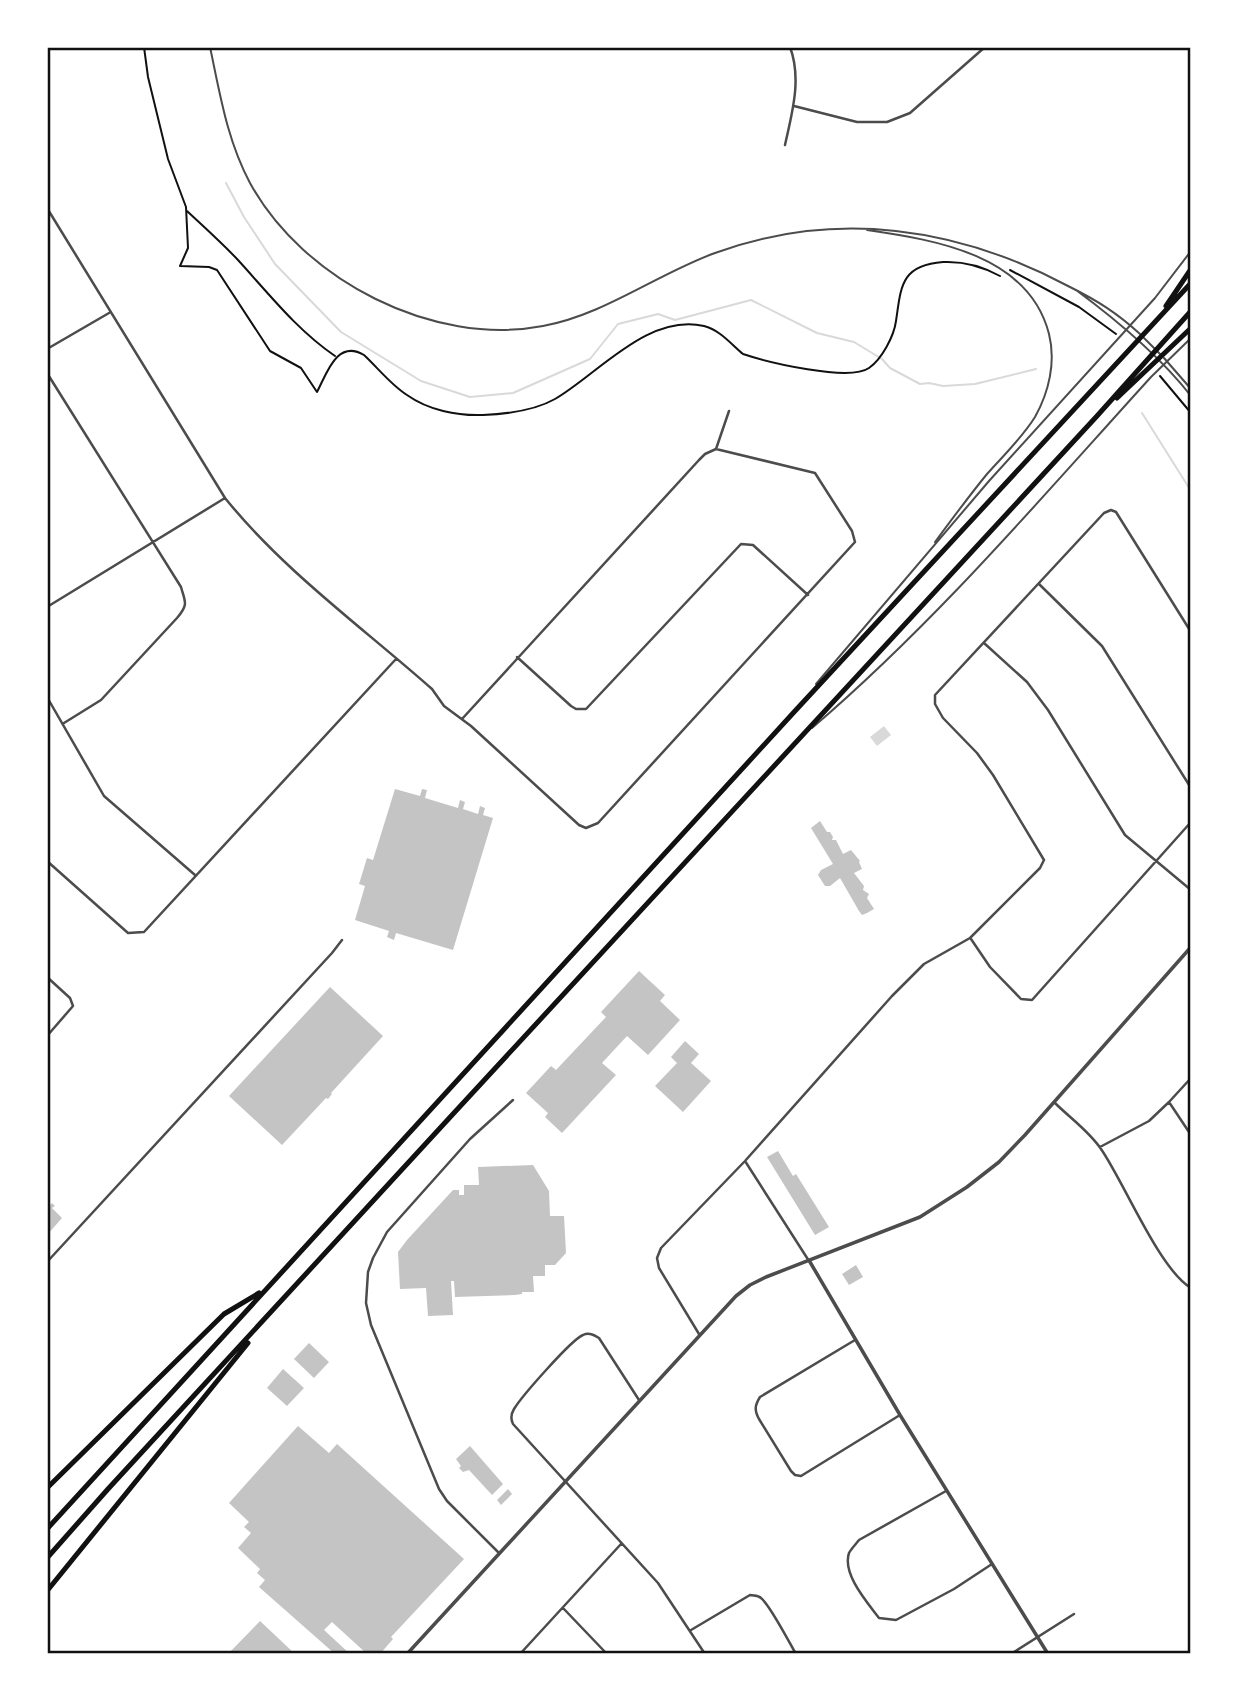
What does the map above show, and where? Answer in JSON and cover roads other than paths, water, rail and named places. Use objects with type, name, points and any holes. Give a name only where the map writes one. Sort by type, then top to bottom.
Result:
[{"type":"highway","points":[[1160,314],[1191,269]]},
{"type":"highway","points":[[47,1529],[795,711],[1191,283]]},
{"type":"highway","points":[[47,1558],[1191,311]]},
{"type":"highway","points":[[1097,416],[1185,339],[1191,328]]},
{"type":"highway","points":[[47,1488],[224,1314],[265,1290]]},
{"type":"highway","points":[[47,1591],[258,1328]]},
{"type":"street","points":[[785,145],[794,106],[796,80],[790,47]]},
{"type":"street","points":[[794,106],[857,122],[887,122],[910,113],[985,47]]},
{"type":"street","points":[[47,208],[225,498],[309,583],[432,689],[444,706],[462,719],[579,825],[586,828],[598,824],[853,547],[855,538],[815,473],[716,449],[705,453],[462,719]]},
{"type":"street","points":[[47,349],[109,313]]},
{"type":"street","points":[[47,373],[186,599],[185,607],[177,618],[102,700],[64,723]]},
{"type":"street","points":[[716,449],[729,411]]},
{"type":"street","points":[[47,607],[225,498]]},
{"type":"street","points":[[699,1334],[659,1268],[657,1258],[661,1248],[746,1161],[902,986],[924,964],[970,938],[1003,907],[1043,862],[1041,852],[1013,812],[993,775],[977,753],[943,718],[935,705],[935,695],[1104,513],[1115,511],[1191,632]]},
{"type":"street","points":[[517,657],[571,706],[586,709],[741,544],[753,545],[808,595]]},
{"type":"street","points":[[1038,583],[1102,646],[1191,788]]},
{"type":"street","points":[[984,642],[1027,682],[1048,710],[1125,835],[1191,890]]},
{"type":"street","points":[[47,861],[128,933],[136,934],[150,929],[195,875],[396,659]]},
{"type":"street","points":[[47,696],[104,796],[195,875]]},
{"type":"street","points":[[970,938],[990,967],[1021,999],[1032,1000],[1191,821]]},
{"type":"street","points":[[47,1262],[342,940]]},
{"type":"street","points":[[407,1654],[564,1480],[736,1296],[750,1285],[920,1217],[967,1187],[999,1162],[1191,947]]},
{"type":"street","points":[[47,977],[70,998],[73,1006],[47,1036]]},
{"type":"street","points":[[1100,1147],[1149,1121],[1191,1078]]},
{"type":"street","points":[[499,1553],[457,1512],[439,1489],[371,1325],[366,1290],[373,1258],[387,1232],[470,1139],[513,1100]]},
{"type":"street","points":[[1054,1102],[1100,1147],[1160,1252],[1184,1284],[1191,1287]]},
{"type":"street","points":[[1170,1102],[1191,1135]]},
{"type":"street","points":[[746,1161],[1048,1654]]},
{"type":"street","points":[[639,1400],[599,1338],[592,1334],[583,1335],[522,1398],[512,1411],[511,1419],[516,1428],[658,1583],[705,1654]]},
{"type":"street","points":[[855,1340],[760,1397],[756,1404],[755,1412],[790,1471],[801,1476],[900,1415]]},
{"type":"street","points":[[948,1490],[859,1540],[849,1552],[848,1569],[869,1605],[879,1618],[896,1620],[954,1589],[992,1564]]},
{"type":"street","points":[[520,1654],[621,1544]]},
{"type":"street","points":[[691,1630],[750,1595],[756,1595],[767,1605],[796,1654]]},
{"type":"street","points":[[563,1608],[607,1654]]},
{"type":"street","points":[[1011,1654],[1074,1614]]},
{"type":"lane","points":[[210,47],[223,115],[235,150],[248,180],[274,220],[302,250],[332,273],[381,300],[435,320],[489,330],[545,326],[585,313],[725,249],[795,233],[852,229],[916,233],[970,244],[1029,265],[1103,303],[1125,320],[1174,367],[1191,389]]},
{"type":"lane","points":[[852,229],[934,242],[969,253],[997,266],[1015,278],[1032,298],[1045,322],[1050,341],[1052,359],[1048,385],[1035,416],[921,560]]},
{"type":"lane","points":[[795,711],[836,659],[989,481],[1149,305],[1191,251]]},
{"type":"lane","points":[[1072,288],[1121,324],[1170,371],[1191,396]]},
{"type":"lane","points":[[798,740],[867,681],[911,638],[1185,339],[1191,338]]},
{"type":"waterway","points":[[226,183],[244,217],[275,264],[341,332],[421,381],[470,397],[513,393],[590,359],[618,324],[658,314],[675,320],[751,300],[817,333],[854,342],[882,359],[890,368],[920,384],[975,384],[1036,369]]},
{"type":"waterway","points":[[1142,413],[1191,491]]}]
